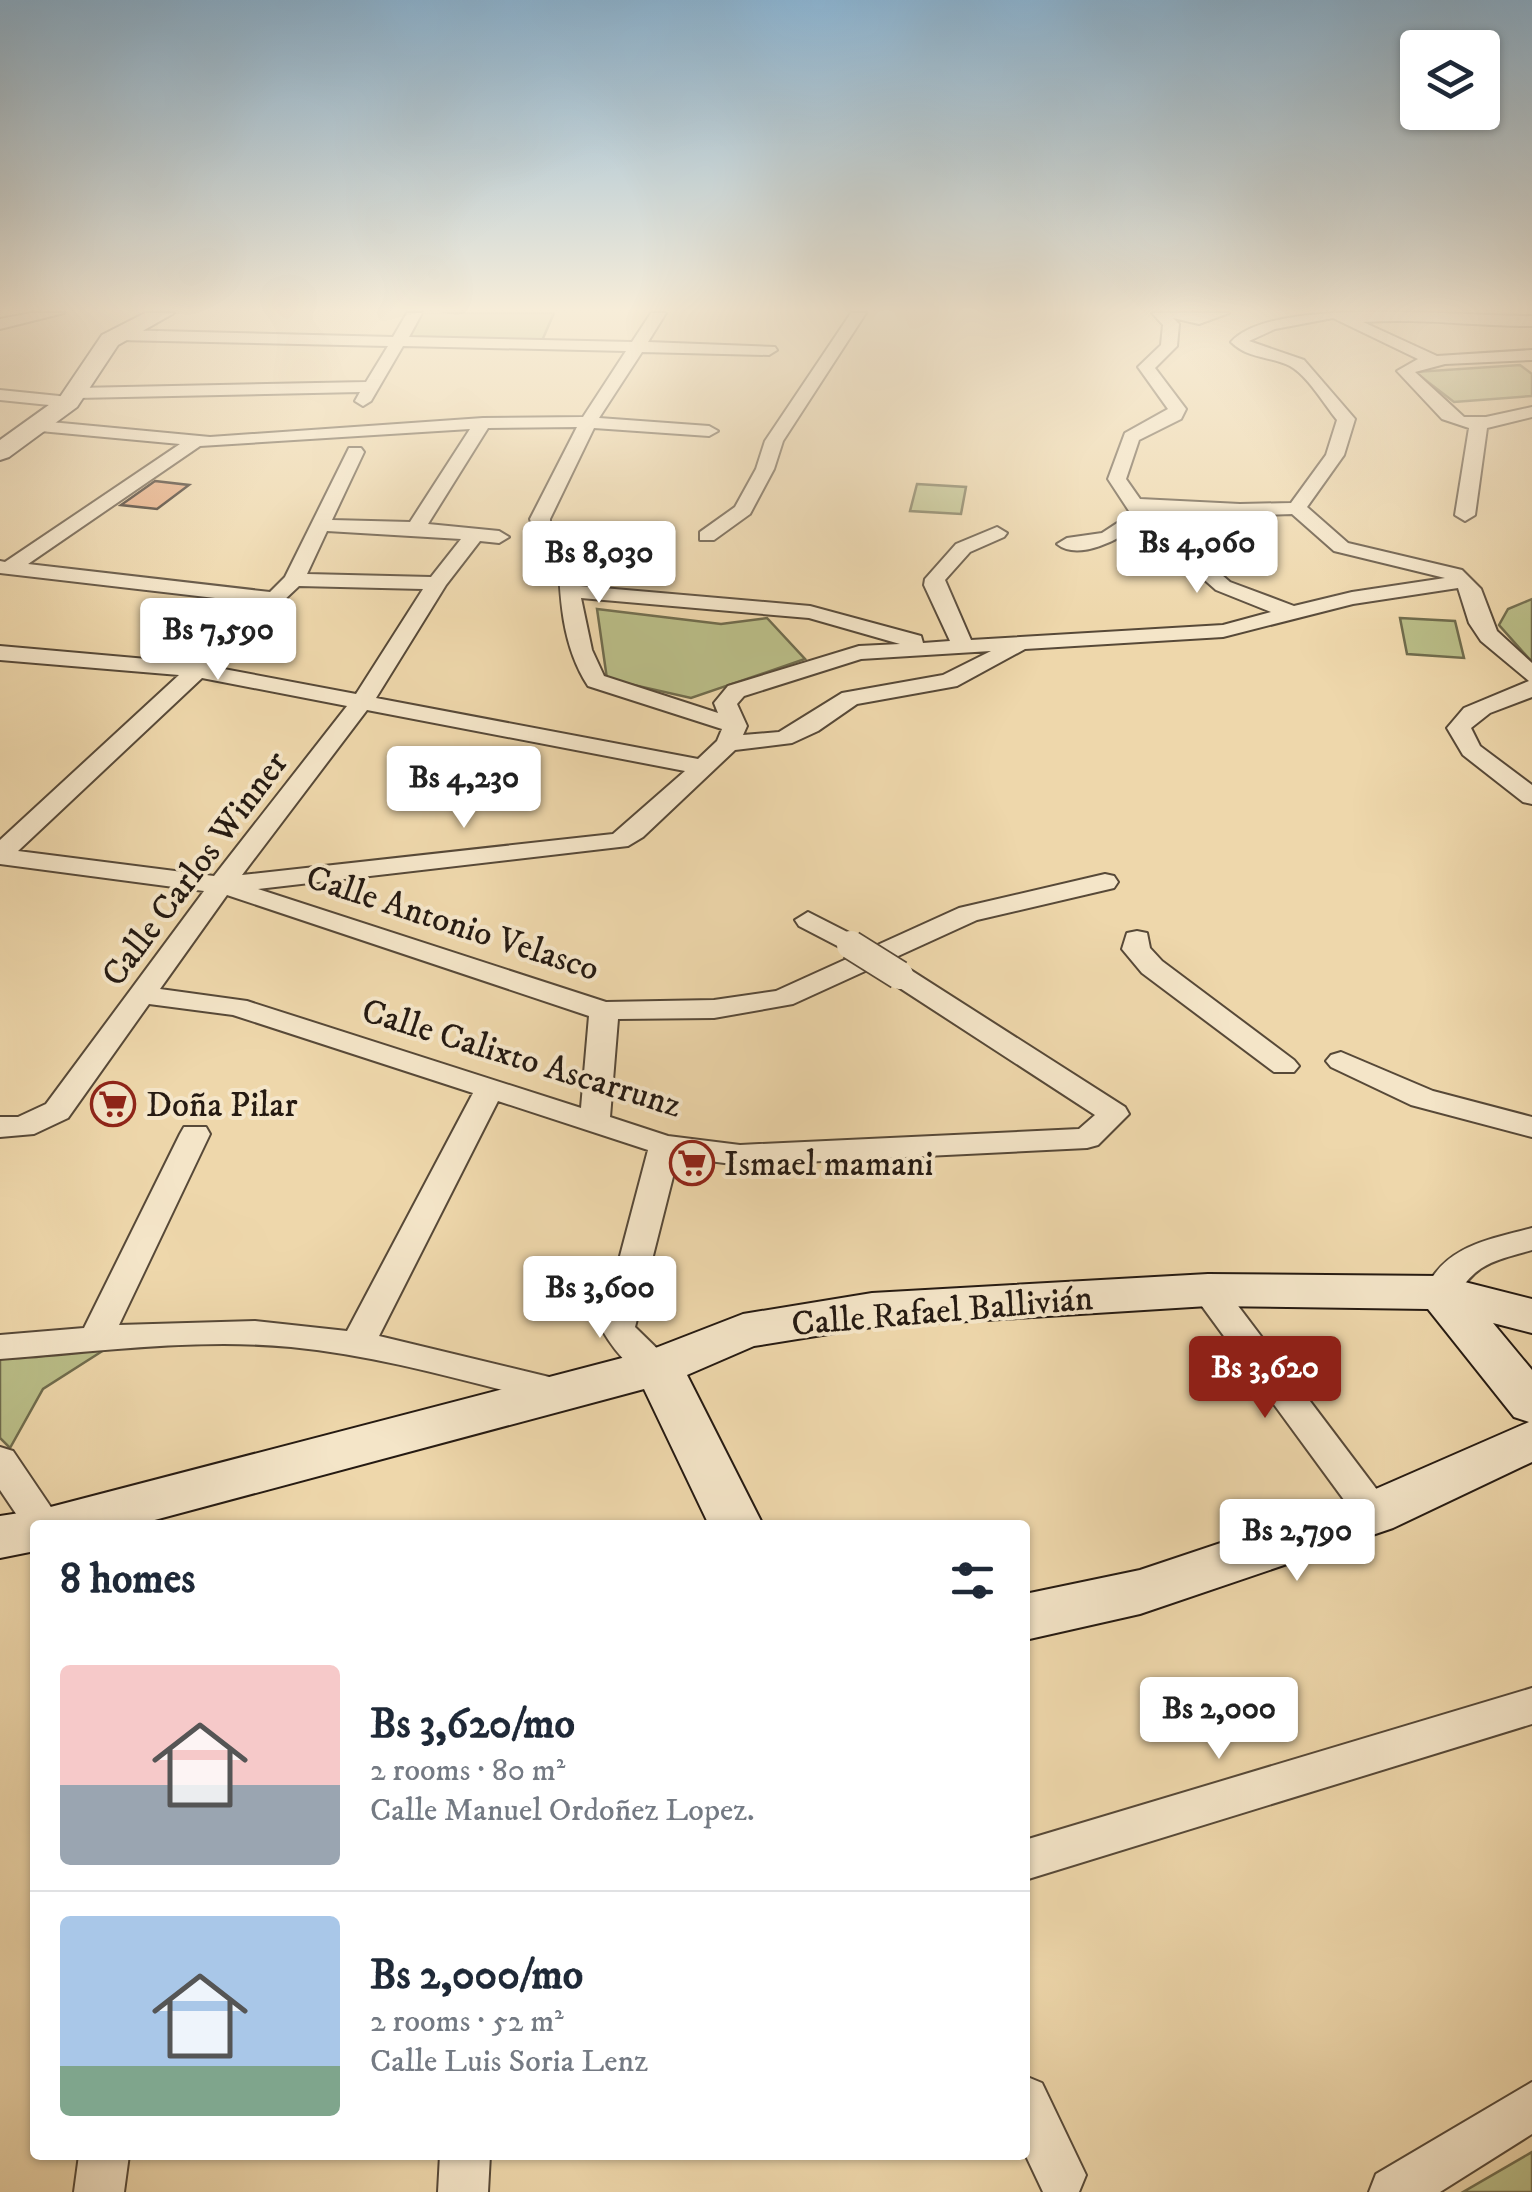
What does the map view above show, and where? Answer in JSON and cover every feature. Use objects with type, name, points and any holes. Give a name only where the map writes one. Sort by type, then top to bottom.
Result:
[{"type":"street","points":[[0,452],[53,415]]},
{"type":"street","points":[[347,415],[332,433],[331,448],[355,452],[377,445],[384,429]]},
{"type":"street","points":[[593,415],[540,519],[547,534],[568,546],[571,591],[582,647],[596,681],[732,735],[784,738],[810,726],[850,698],[948,681],[1022,644]]},
{"type":"street","points":[[707,536],[743,510],[766,469],[774,441],[791,415]]},
{"type":"street","points":[[1175,415],[1138,430],[1128,442],[1128,454],[1117,479],[1138,509],[1223,586],[1292,613]]},
{"type":"street","points":[[1297,508],[1328,466],[1346,430],[1343,415]]},
{"type":"street","points":[[1447,415],[1478,426],[1519,415]]},
{"type":"street","points":[[40,426],[196,442],[483,424],[588,422],[709,431]]},
{"type":"street","points":[[321,525],[416,528],[483,424]]},
{"type":"street","points":[[1465,515],[1469,484],[1480,453],[1478,426]]},
{"type":"street","points":[[4,568],[196,442]]},
{"type":"street","points":[[0,855],[294,580],[321,525],[330,496],[355,452]]},
{"type":"street","points":[[1068,544],[1108,538],[1138,509],[1297,508],[1341,547],[1442,570],[1464,581],[1471,589],[1480,623],[1489,636],[1532,675]]},
{"type":"street","name":"Calle Carlos Winner","points":[[11,1127],[58,1111],[221,885],[363,700],[438,583],[487,536],[416,528]]},
{"type":"street","points":[[963,645],[934,579],[964,548],[997,533]]},
{"type":"street","points":[[4,568],[272,598]]},
{"type":"street","points":[[294,580],[438,583]]},
{"type":"street","points":[[732,735],[725,703],[749,685],[859,652],[1223,631],[1352,598],[1464,581]]},
{"type":"street","points":[[571,591],[824,614],[928,646]]},
{"type":"street","points":[[0,653],[194,670],[703,767]]},
{"type":"street","points":[[1532,686],[1519,697],[1472,714],[1462,720],[1460,728],[1471,750],[1532,796]]},
{"type":"street","points":[[221,885],[618,841],[634,832],[732,735]]},
{"type":"street","name":"Calle Antonio Velasco","points":[[0,855],[221,885],[604,1011],[714,1009],[783,998],[968,914],[1105,882]]},
{"type":"street","name":"Calle Calixto Ascarrunz","points":[[142,995],[237,1007],[665,1145],[740,1155],[1087,1138],[1114,1114],[808,920]]},
{"type":"street","points":[[1137,939],[1136,949],[1152,967],[1284,1066]]},
{"type":"street","points":[[596,1120],[604,1011]]},
{"type":"street","points":[[1341,1061],[1422,1098],[1532,1127]]},
{"type":"street","points":[[358,1344],[490,1088]]},
{"type":"street","points":[[95,1340],[195,1134]]},
{"type":"street","points":[[665,1145],[618,1328],[629,1345],[658,1367],[734,1520]]},
{"type":"street","points":[[1532,1239],[1454,1268],[1444,1279],[1441,1293],[1532,1404]]},
{"type":"street","points":[[1208,1290],[1374,1513]]},
{"type":"street","name":"Calle Rafael Ballivián","points":[[77,1520],[658,1367],[743,1331],[819,1317],[872,1310],[1208,1290],[1441,1293],[1532,1316]]},
{"type":"street","points":[[0,1347],[270,1335],[358,1344],[564,1393]]},
{"type":"street","points":[[1030,1616],[1140,1592],[1374,1513],[1532,1440]]},
{"type":"street","points":[[0,1460],[41,1520]]},
{"type":"street","points":[[0,1536],[30,1531]]},
{"type":"street","points":[[1030,1858],[1532,1706]]},
{"type":"street","points":[[1394,2192],[1532,2106]]},
{"type":"street","points":[[1030,2110],[1062,2176]]},
{"type":"street","points":[[99,2192],[103,2160]]},
{"type":"street","points":[[463,2192],[464,2160]]},
{"type":"green space","points":[[917,484],[966,487],[961,514],[910,511]]},
{"type":"green space","points":[[1532,599],[1532,662],[1499,625],[1508,609]]},
{"type":"green space","points":[[597,609],[721,624],[767,618],[805,659],[691,698],[607,679]]},
{"type":"green space","points":[[1400,618],[1455,621],[1464,658],[1407,654]]},
{"type":"green space","points":[[104,1350],[43,1389],[10,1448],[0,1438],[0,1357]]},
{"type":"green space","points":[[1532,2152],[1532,2192],[1463,2192]]},
{"type":"building","points":[[155,481],[189,485],[157,509],[121,505]]},
{"type":"place","name":"Doña Pilar","points":[[113,1104]]},
{"type":"place","name":"Ismael mamani","points":[[692,1163]]}]
